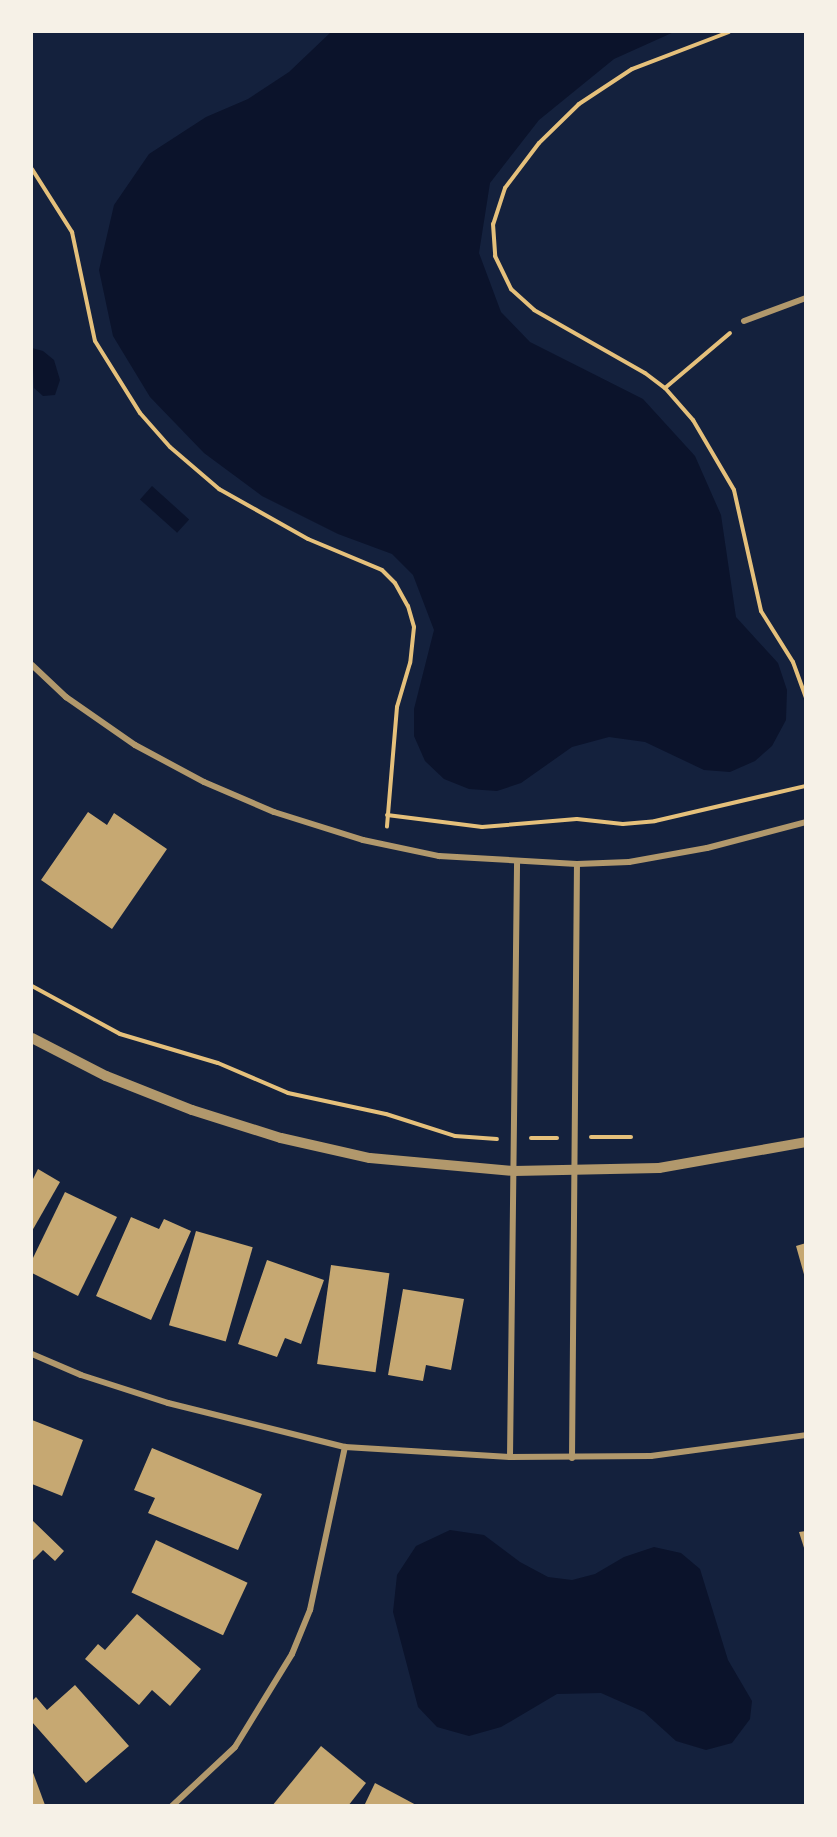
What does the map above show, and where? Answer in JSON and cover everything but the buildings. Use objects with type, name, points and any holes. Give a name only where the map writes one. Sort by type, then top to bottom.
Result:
[{"type":"street","points":[[744,321],[806,298]]},
{"type":"street","points":[[32,665],[66,697],[135,745],[204,782],[274,812],[386,845],[439,856],[517,863],[629,862],[707,848],[806,822]]},
{"type":"street","points":[[510,1457],[517,863]]},
{"type":"street","points":[[572,1458],[577,864]]},
{"type":"street","points":[[32,1038],[106,1076],[192,1110],[281,1138],[370,1158],[514,1171],[659,1168],[806,1142]]},
{"type":"street","points":[[32,1354],[81,1375],[168,1403],[345,1447],[510,1457],[651,1456],[806,1435]]},
{"type":"street","points":[[172,1806],[235,1747],[292,1654],[310,1610],[345,1447]]},
{"type":"path","points":[[729,32],[632,69],[579,104],[539,143],[505,188],[493,224],[495,256],[511,289],[534,310],[665,388],[693,420],[734,489],[761,611],[793,662],[806,698]]},
{"type":"path","points":[[32,169],[72,232],[95,341],[140,413],[170,447],[219,489],[308,539],[381,570],[395,583],[408,606],[414,627],[410,663],[397,707],[386,845]]},
{"type":"path","points":[[665,388],[744,321]]},
{"type":"path","points":[[387,815],[482,827],[577,819],[623,824],[655,821],[806,786]]},
{"type":"path","points":[[32,986],[120,1034],[218,1063],[288,1094],[386,1114],[455,1136],[631,1137]]},
{"type":"water","points":[[331,32],[674,32],[614,59],[539,120],[490,183],[479,253],[501,312],[530,342],[643,399],[695,456],[721,515],[736,617],[778,663],[787,690],[786,720],[772,746],[755,761],[730,772],[704,770],[645,742],[609,737],[572,747],[521,783],[497,791],[469,789],[444,779],[425,761],[414,736],[414,709],[434,630],[413,575],[392,554],[338,534],[262,496],[204,453],[150,397],[113,336],[99,270],[114,205],[149,154],[206,117],[248,99],[289,72]]},
{"type":"water","points":[[32,348],[43,351],[54,360],[60,380],[55,395],[43,396],[34,388]]},
{"type":"water","points":[[152,486],[189,519],[177,533],[140,499]]},
{"type":"water","points":[[450,1530],[484,1535],[520,1562],[548,1577],[572,1580],[595,1574],[624,1557],[654,1547],[681,1553],[700,1569],[728,1660],[752,1701],[750,1719],[732,1743],[706,1750],[676,1741],[644,1712],[601,1693],[557,1694],[501,1727],[469,1736],[437,1727],[418,1707],[393,1612],[397,1575],[416,1546]]}]
